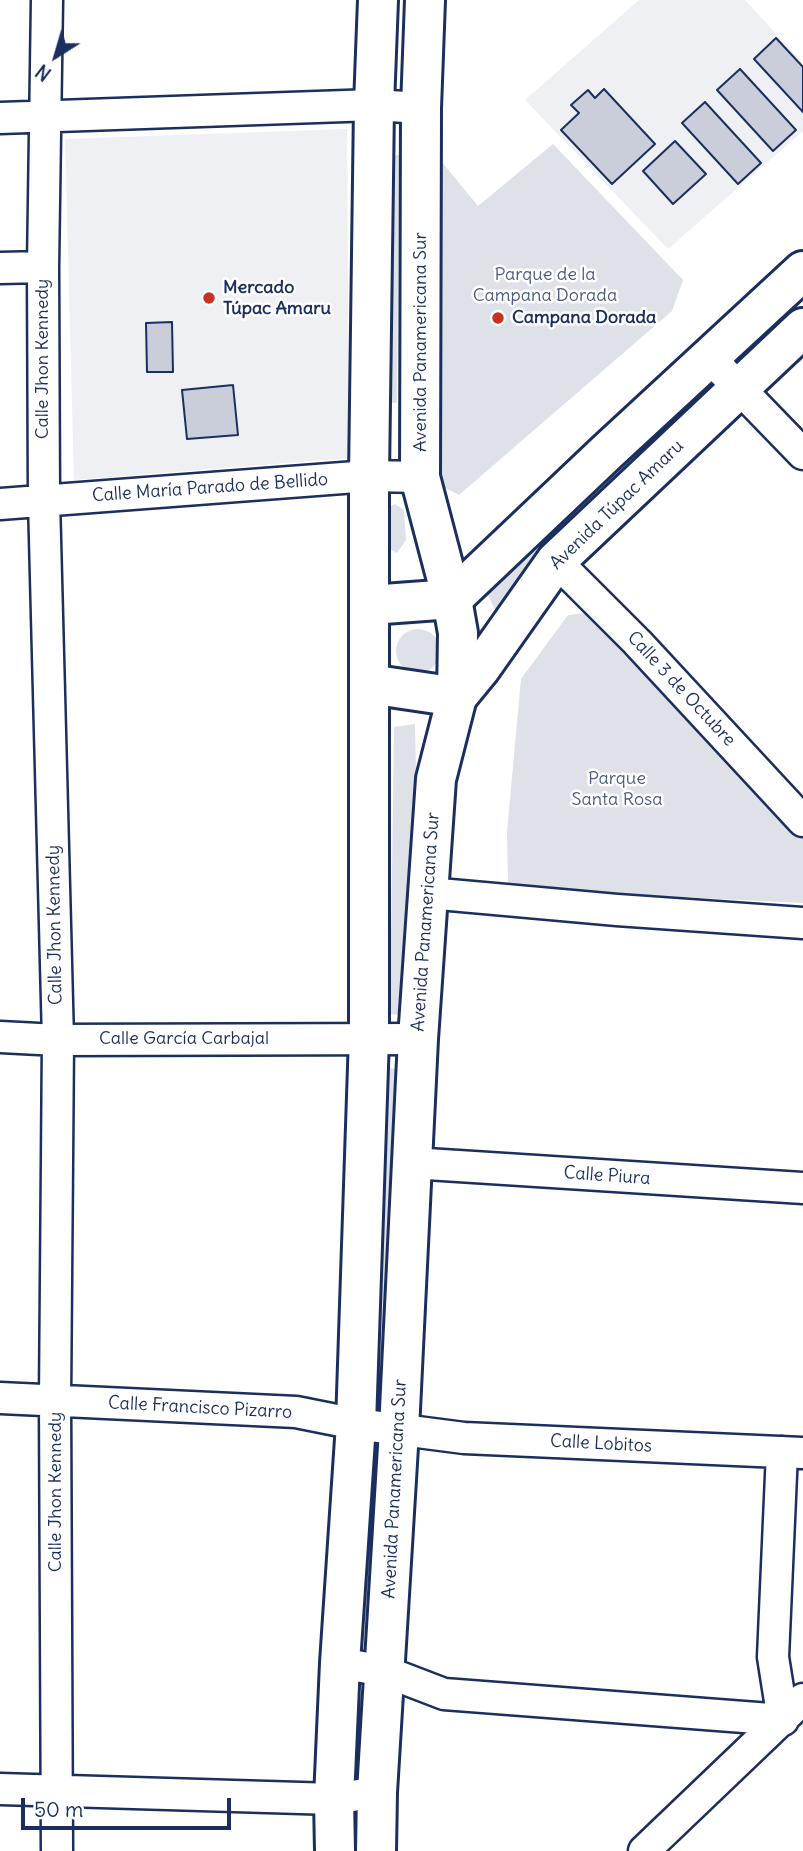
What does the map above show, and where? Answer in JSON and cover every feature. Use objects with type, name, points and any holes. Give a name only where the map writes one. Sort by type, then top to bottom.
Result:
[{"type":"main road","points":[[335,1851],[334,1799],[356,1424],[369,1037],[369,476],[378,0]]},
{"type":"main road","name":"Avenida Panamericana Sur","points":[[376,1851],[411,1163],[428,893],[436,779],[457,696],[458,634],[452,599],[420,477],[421,108],[425,0]]},
{"type":"main road","points":[[370,606],[452,599],[803,271]]},
{"type":"main road","name":"Avenida Túpac Amaru","points":[[457,696],[481,669],[556,561],[803,328]]},
{"type":"main road","points":[[369,684],[457,696]]},
{"type":"street","name":"Calle Jhon Kennedy","points":[[47,0],[43,267],[44,500],[58,1040],[55,1401],[57,1851]]},
{"type":"street","points":[[0,118],[374,105],[421,108]]},
{"type":"street","points":[[0,268],[43,267]]},
{"type":"street","points":[[709,357],[803,454]]},
{"type":"street","name":"Calle María Parado de Bellido","points":[[0,505],[369,476],[420,477]]},
{"type":"street","name":"Calle 3 de Octubre","points":[[556,561],[637,642],[803,821]]},
{"type":"street","points":[[428,893],[803,923]]},
{"type":"street","name":"Calle García Carbajal","points":[[0,1037],[58,1040],[369,1037],[418,1039]]},
{"type":"street","name":"Calle Piura","points":[[411,1163],[803,1188]]},
{"type":"street","name":"Calle Francisco Pizarro","points":[[0,1398],[296,1412],[399,1430]]},
{"type":"street","name":"Calle Lobitos","points":[[399,1430],[464,1437],[792,1452]]},
{"type":"street","points":[[792,1452],[773,1657],[793,1710]]},
{"type":"street","points":[[340,1663],[384,1671],[444,1694],[793,1710]]},
{"type":"street","points":[[645,1851],[793,1710]]},
{"type":"street","points":[[0,1789],[334,1799],[377,1792]]},
{"type":"shaded area","points":[[639,0],[745,0],[803,63],[803,131],[668,249],[525,100]]},
{"type":"shaded area","name":"Mercado Túpac Amaru","points":[[347,129],[349,458],[74,480],[65,139]]},
{"type":"green space","name":"Parque de la Campana Dorada","points":[[553,144],[683,280],[672,311],[459,495],[437,484],[432,150],[478,206]]},
{"type":"green space","points":[[380,155],[399,155],[397,403],[379,402]]},
{"type":"green space","points":[[700,384],[715,401],[495,610],[487,593]]},
{"type":"green space","points":[[395,504],[404,510],[406,540],[397,553],[385,546],[382,511]]},
{"type":"green space","name":"Parque Santa Rosa","points":[[594,612],[803,834],[803,903],[616,894],[508,883],[507,832],[521,679],[568,615]]},
{"type":"green space","points":[[418,629],[427,630],[434,635],[439,642],[439,660],[434,667],[427,672],[418,673],[409,672],[402,667],[397,660],[396,651],[397,642],[402,635],[409,630]]},
{"type":"green space","points":[[415,724],[416,773],[402,1015],[390,1014],[394,727]]},
{"type":"green space","points":[[388,1068],[400,1069],[385,1412],[372,1411]]},
{"type":"green space","points":[[370,1443],[383,1446],[370,1651],[359,1650]]},
{"type":"building","points":[[776,38],[803,67],[803,112],[754,59]]},
{"type":"building","points":[[740,69],[796,130],[773,151],[717,90]]},
{"type":"building","points":[[604,89],[655,144],[612,184],[561,130],[579,113],[571,105],[588,90],[595,98]]},
{"type":"building","points":[[705,102],[761,163],[738,184],[682,123]]},
{"type":"building","points":[[675,141],[706,174],[673,204],[643,171]]},
{"type":"building","points":[[172,322],[173,372],[147,372],[146,323]]},
{"type":"building","points":[[233,385],[238,435],[187,439],[182,390]]},
{"type":"place","name":"Mercado Túpac Amaru","points":[[209,298]]},
{"type":"place","name":"Campana Dorada","points":[[498,318]]}]
